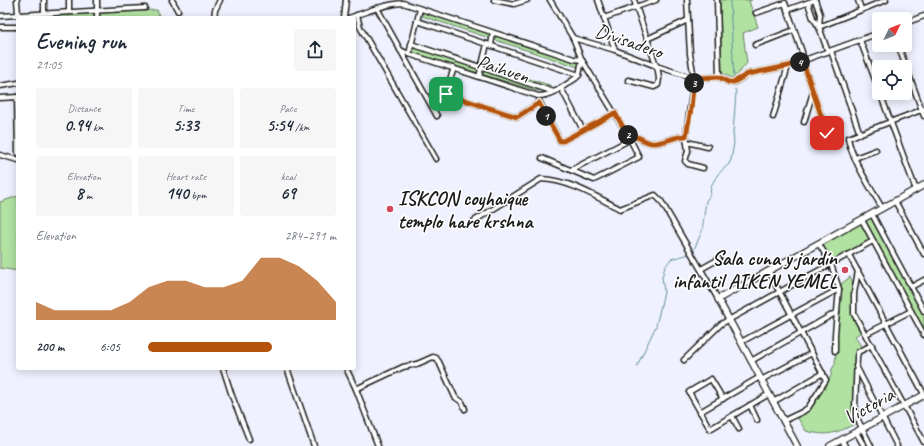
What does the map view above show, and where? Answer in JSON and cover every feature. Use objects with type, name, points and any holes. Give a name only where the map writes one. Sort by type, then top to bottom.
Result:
[{"type":"street","points":[[17,0],[18,14]]},
{"type":"street","points":[[44,0],[44,13]]},
{"type":"street","points":[[69,0],[69,12]]},
{"type":"street","points":[[97,0],[97,16]]},
{"type":"street","points":[[172,0],[178,11]]},
{"type":"street","points":[[214,16],[215,10],[220,0]]},
{"type":"street","points":[[344,16],[346,0]]},
{"type":"street","points":[[494,0],[514,4],[527,0]]},
{"type":"street","name":"Divisadero","points":[[550,0],[573,38],[614,50],[656,66],[694,78],[719,77],[728,82],[734,82],[748,74],[788,66],[872,36]]},
{"type":"street","points":[[598,0],[614,50]]},
{"type":"street","points":[[628,80],[656,87],[659,76],[634,0]]},
{"type":"street","points":[[604,18],[656,0]]},
{"type":"street","points":[[687,0],[690,54],[694,78],[691,109],[686,136],[686,163],[703,168]]},
{"type":"street","points":[[717,0],[719,77]]},
{"type":"street","points":[[787,10],[815,0],[820,14],[819,27]]},
{"type":"street","points":[[858,0],[861,9]]},
{"type":"street","points":[[819,27],[886,0]]},
{"type":"street","points":[[436,159],[360,27],[356,15],[377,8],[403,3],[574,59],[582,60]]},
{"type":"street","points":[[756,13],[785,3],[827,133]]},
{"type":"street","points":[[808,3],[813,18],[819,27],[830,51],[860,134]]},
{"type":"street","points":[[0,16],[144,8]]},
{"type":"street","points":[[377,8],[437,116]]},
{"type":"street","points":[[409,54],[420,9]]},
{"type":"street","points":[[912,21],[924,16]]},
{"type":"street","points":[[647,39],[688,20]]},
{"type":"street","points":[[417,21],[578,75],[582,60]]},
{"type":"street","points":[[0,28],[16,28]]},
{"type":"street","points":[[755,45],[794,30]]},
{"type":"street","points":[[479,77],[481,66],[494,33]]},
{"type":"street","points":[[542,158],[594,180],[639,157],[615,113],[582,60],[573,38]]},
{"type":"street","points":[[860,40],[872,72]]},
{"type":"street","points":[[411,44],[481,66],[554,92]]},
{"type":"street","name":"Paihuen","points":[[400,50],[538,96],[545,96],[554,92],[576,78],[578,75]]},
{"type":"street","points":[[901,52],[924,116]]},
{"type":"street","points":[[773,117],[788,66]]},
{"type":"street","points":[[454,68],[446,94],[517,117],[539,103]]},
{"type":"street","points":[[0,86],[16,83]]},
{"type":"street","points":[[561,88],[583,130]]},
{"type":"street","points":[[804,122],[814,92]]},
{"type":"street","points":[[538,96],[539,103],[560,141],[563,141],[615,113]]},
{"type":"street","points":[[0,98],[16,97]]},
{"type":"street","points":[[718,299],[921,188],[883,100]]},
{"type":"street","points":[[882,208],[855,158],[848,138],[923,110]]},
{"type":"street","points":[[571,170],[636,137],[646,142],[655,143],[678,136],[686,136]]},
{"type":"street","points":[[687,142],[708,146]]},
{"type":"street","points":[[855,158],[876,150]]},
{"type":"street","points":[[0,155],[16,159]]},
{"type":"street","points":[[474,221],[541,179],[553,179],[586,192],[620,209],[655,195],[661,201],[718,299],[797,446]]},
{"type":"street","points":[[896,201],[924,254]]},
{"type":"street","points":[[872,214],[924,311]]},
{"type":"street","points":[[862,220],[924,335]]},
{"type":"street","points":[[684,360],[721,324],[873,242]]},
{"type":"street","points":[[819,244],[831,264],[839,289],[835,351]]},
{"type":"street","points":[[849,255],[924,394]]},
{"type":"street","points":[[701,269],[719,259]]},
{"type":"street","points":[[769,272],[826,380],[808,408],[783,421]]},
{"type":"street","points":[[858,272],[854,292],[854,314],[924,442]]},
{"type":"street","points":[[911,287],[924,280]]},
{"type":"street","points":[[741,342],[839,289]]},
{"type":"street","points":[[866,334],[911,311]]},
{"type":"street","points":[[751,361],[837,312]]},
{"type":"street","points":[[864,446],[854,408],[856,366],[858,352],[872,345]]},
{"type":"street","points":[[700,412],[760,379],[812,354]]},
{"type":"street","points":[[356,389],[403,367],[417,364],[433,357],[439,362],[455,397],[462,402],[465,409]]},
{"type":"street","points":[[856,366],[897,446]]},
{"type":"street","points":[[224,370],[232,396],[249,438]]},
{"type":"street","points":[[288,370],[314,446]]},
{"type":"street","points":[[347,370],[378,446]]},
{"type":"street","points":[[773,402],[823,374]]},
{"type":"street","points":[[723,399],[711,380],[689,392],[710,429],[769,394]]},
{"type":"street","name":"Victoria","points":[[830,446],[924,394]]},
{"type":"street","points":[[750,405],[757,420]]},
{"type":"street","points":[[732,416],[739,429]]},
{"type":"street","points":[[859,430],[871,446]]},
{"type":"street","points":[[842,440],[845,446]]},
{"type":"green space","points":[[720,0],[752,0],[749,1],[758,27],[743,33],[747,63],[737,75],[732,78],[722,73]]},
{"type":"green space","points":[[423,9],[581,61],[578,67],[422,16]]},
{"type":"green space","points":[[157,10],[159,16],[42,16]]},
{"type":"green space","points":[[413,42],[552,86],[544,90],[537,91],[409,52]]},
{"type":"green space","points":[[16,197],[16,271],[0,268],[0,202]]},
{"type":"green space","points":[[871,216],[924,313],[924,332],[864,221]]},
{"type":"green space","points":[[861,222],[871,241],[831,263],[822,245]]},
{"type":"green space","points":[[850,277],[854,284],[853,313],[863,331],[855,336],[862,348],[857,352],[853,379],[853,397],[857,423],[827,434],[806,431],[795,414],[815,402],[831,376],[832,369],[835,364],[836,331],[841,284]]},
{"type":"waterway","points":[[730,0],[734,79]]},
{"type":"waterway","points":[[693,252],[702,231],[706,201],[710,195],[711,186],[718,174],[729,164],[731,160],[734,143],[735,89]]},
{"type":"waterway","points":[[637,366],[656,326],[664,292],[662,277],[665,267],[671,259],[690,254]]},
{"type":"place","name":"ISKCON coyhaique templo hare krshna","points":[[390,209]]},
{"type":"place","name":"Sala cuna y jardín infantil AIKEN YEMEL","points":[[845,270]]},
{"type":"route","points":[[446,94],[517,117],[539,103],[560,141],[563,141],[615,113],[630,139],[636,137],[649,143],[655,143],[678,136],[686,136],[691,109],[694,78],[719,77],[728,82],[734,82],[748,74],[756,74],[803,61],[827,133]]}]
